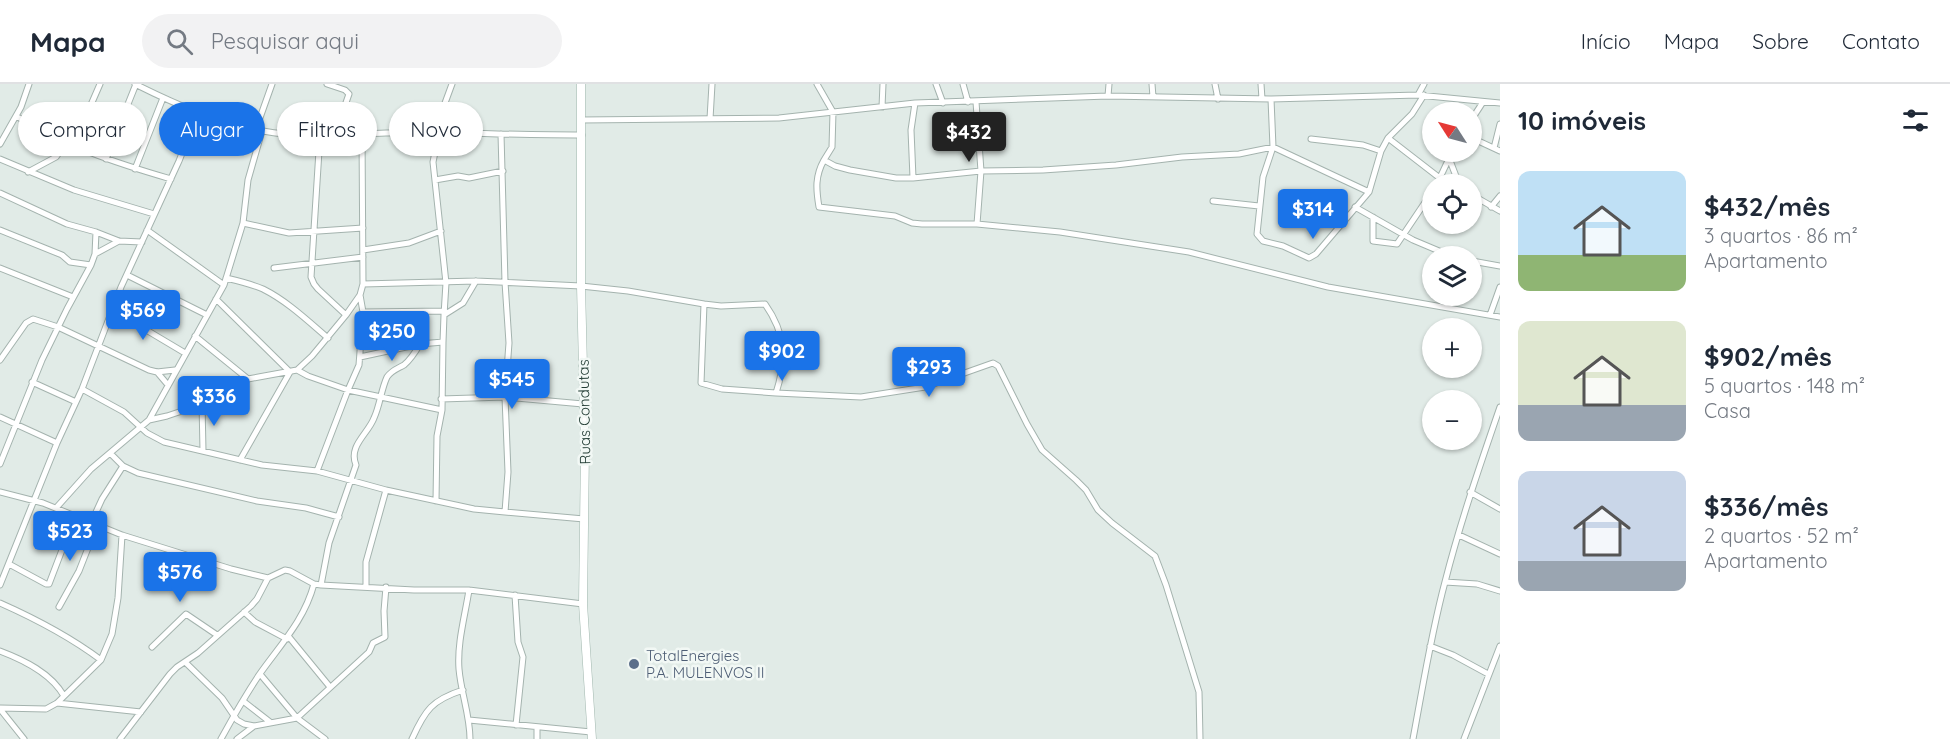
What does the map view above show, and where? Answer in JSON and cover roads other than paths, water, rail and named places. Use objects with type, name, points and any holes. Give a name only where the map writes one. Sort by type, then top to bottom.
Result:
[{"type":"street","points":[[0,144],[3,134],[16,116],[29,84]]},
{"type":"street","points":[[92,102],[100,84]]},
{"type":"street","points":[[106,159],[135,84],[173,102]]},
{"type":"street","points":[[265,109],[272,84]]},
{"type":"street","points":[[327,84],[345,90],[349,94],[346,102]]},
{"type":"street","points":[[445,102],[452,84]]},
{"type":"street","name":"Ruas Condutas","points":[[581,84],[581,286],[585,449],[583,604],[591,736]]},
{"type":"street","points":[[710,119],[712,84]]},
{"type":"street","points":[[817,84],[833,112],[832,147],[820,168],[816,185],[819,207],[895,216],[912,223],[978,224],[1060,232],[1189,252],[1328,286],[1500,318]]},
{"type":"street","points":[[882,107],[883,84]]},
{"type":"street","points":[[936,84],[943,103]]},
{"type":"street","points":[[963,84],[968,102]]},
{"type":"street","points":[[1108,96],[1109,84]]},
{"type":"street","points":[[1152,84],[1153,97]]},
{"type":"street","points":[[1215,84],[1218,99]]},
{"type":"street","points":[[1261,84],[1262,99]]},
{"type":"street","points":[[1271,99],[1273,147],[1263,177],[1257,234],[1260,239],[1309,258],[1316,254],[1369,192],[1381,151],[1388,138],[1412,114],[1424,84]]},
{"type":"street","points":[[581,120],[779,118],[915,103],[1108,96],[1271,99],[1421,95],[1500,103]]},
{"type":"street","points":[[135,168],[163,98]]},
{"type":"street","points":[[976,102],[981,171],[978,224]]},
{"type":"street","points":[[913,178],[911,130],[915,103]]},
{"type":"street","points":[[1482,142],[1497,149],[1500,124]]},
{"type":"street","points":[[483,135],[582,135]]},
{"type":"street","points":[[501,135],[509,343],[505,397],[508,472],[505,513]]},
{"type":"street","points":[[1388,138],[1430,174]]},
{"type":"street","points":[[1311,139],[1363,146],[1381,151]]},
{"type":"street","points":[[824,160],[843,169],[896,178],[913,178],[981,171],[1116,165],[1182,157],[1239,154],[1273,147],[1369,192]]},
{"type":"street","points":[[28,172],[57,156]]},
{"type":"street","points":[[98,156],[171,179]]},
{"type":"street","points":[[0,585],[57,443],[82,389],[97,346],[180,156]]},
{"type":"street","points":[[56,508],[91,469],[149,420],[184,353],[224,285],[243,223],[253,156]]},
{"type":"street","points":[[318,156],[311,277],[314,284],[346,315]]},
{"type":"street","points":[[149,420],[202,403],[248,379],[297,370],[328,338],[360,295],[363,284],[362,156]]},
{"type":"street","points":[[434,156],[446,283],[442,410],[436,436],[436,501]]},
{"type":"street","points":[[0,159],[28,172],[119,205],[154,214]]},
{"type":"street","points":[[435,180],[458,176],[470,178],[503,171]]},
{"type":"street","points":[[0,193],[67,224],[119,241],[142,242]]},
{"type":"street","points":[[1491,207],[1500,196]]},
{"type":"street","points":[[1213,201],[1259,206]]},
{"type":"street","points":[[1482,201],[1500,211]]},
{"type":"street","points":[[1373,218],[1373,241],[1396,244],[1422,206]]},
{"type":"street","points":[[1355,207],[1425,246]]},
{"type":"street","points":[[243,223],[285,232],[363,228]]},
{"type":"street","points":[[0,230],[62,255],[70,262],[91,265]]},
{"type":"street","points":[[147,230],[224,285]]},
{"type":"street","points":[[363,250],[408,243],[441,231]]},
{"type":"street","points":[[0,464],[32,382],[91,265],[95,254],[96,232]]},
{"type":"street","points":[[95,254],[119,241]]},
{"type":"street","points":[[274,268],[313,265],[363,257]]},
{"type":"street","points":[[1482,263],[1500,266]]},
{"type":"street","points":[[0,268],[73,297]]},
{"type":"street","points":[[127,275],[207,315]]},
{"type":"street","points":[[226,278],[252,285],[271,294],[291,307],[328,338]]},
{"type":"street","points":[[363,312],[444,313],[463,303],[476,281]]},
{"type":"street","points":[[363,284],[505,282],[628,291],[721,306],[765,304],[773,318],[782,346],[783,370],[776,393]]},
{"type":"street","points":[[1490,315],[1500,287]]},
{"type":"street","points":[[317,471],[348,390],[357,373],[363,312],[360,295]]},
{"type":"street","points":[[216,299],[290,372]]},
{"type":"street","points":[[704,304],[701,383],[722,388],[861,397],[925,387],[993,363],[998,366],[1042,450],[1086,490],[1098,510],[1155,556],[1199,692],[1200,739]]},
{"type":"street","points":[[111,313],[143,328],[184,353]]},
{"type":"street","points":[[0,360],[30,320],[58,327],[142,368],[157,372],[175,370]]},
{"type":"street","points":[[195,336],[228,360],[248,379]]},
{"type":"street","points":[[360,357],[420,344],[443,342]]},
{"type":"street","points":[[221,739],[235,712],[260,674],[288,638],[304,611],[317,585],[356,465],[354,457],[357,444],[372,422],[389,374],[408,361],[420,344]]},
{"type":"street","points":[[297,370],[348,390],[442,410]]},
{"type":"street","points":[[157,372],[168,385]]},
{"type":"street","points":[[240,460],[290,372]]},
{"type":"street","points":[[32,382],[76,402]]},
{"type":"street","points":[[82,389],[124,412],[152,436],[164,442],[262,465],[317,471],[386,490],[474,509],[584,519]]},
{"type":"street","points":[[441,399],[505,397],[583,404]]},
{"type":"street","points":[[202,403],[203,451]]},
{"type":"street","points":[[1413,739],[1430,646],[1445,582],[1470,492],[1500,407]]},
{"type":"street","points":[[0,417],[57,443]]},
{"type":"street","points":[[110,453],[123,466],[138,472],[339,517]]},
{"type":"street","points":[[59,607],[78,571],[102,499],[123,466]]},
{"type":"street","points":[[366,587],[366,562],[386,490]]},
{"type":"street","points":[[0,492],[56,508],[122,535],[231,569],[268,578]]},
{"type":"street","points":[[1470,492],[1500,509]]},
{"type":"street","points":[[9,564],[48,585],[75,516]]},
{"type":"street","points":[[0,709],[46,709],[57,703],[80,683],[101,660],[112,634],[122,535]]},
{"type":"street","points":[[1459,535],[1500,554]]},
{"type":"street","points":[[123,738],[170,674],[198,653],[244,612],[257,598],[268,578],[285,570],[317,585],[414,590],[470,590],[583,604]]},
{"type":"street","points":[[1445,582],[1477,584],[1500,591]]},
{"type":"street","points":[[185,662],[235,712],[240,723],[254,726],[297,718],[369,652],[373,643],[385,637],[386,587]]},
{"type":"street","points":[[470,590],[459,650],[459,670],[469,720],[470,739]]},
{"type":"street","points":[[514,595],[517,635],[523,657],[516,725]]},
{"type":"street","points":[[0,603],[45,624],[101,660]]},
{"type":"street","points":[[244,612],[255,622],[288,638],[330,687]]},
{"type":"street","points":[[152,647],[186,614],[217,635]]},
{"type":"street","points":[[1430,646],[1453,655],[1488,674]]},
{"type":"street","points":[[1464,739],[1500,646]]},
{"type":"street","points":[[0,651],[51,678],[64,696]]},
{"type":"street","points":[[260,674],[297,718],[326,739]]},
{"type":"street","points":[[412,739],[421,720],[433,704],[444,696],[463,690]]},
{"type":"street","points":[[243,701],[270,723]]},
{"type":"street","points":[[57,703],[141,712]]},
{"type":"street","points":[[0,709],[24,739]]},
{"type":"street","points":[[469,720],[537,727],[591,736]]},
{"type":"street","points":[[237,739],[254,726]]},
{"type":"street","points":[[537,727],[537,739]]},
{"type":"place","name":"TotalEnergies P.A. MULENVOS II","points":[[634,664]]}]
